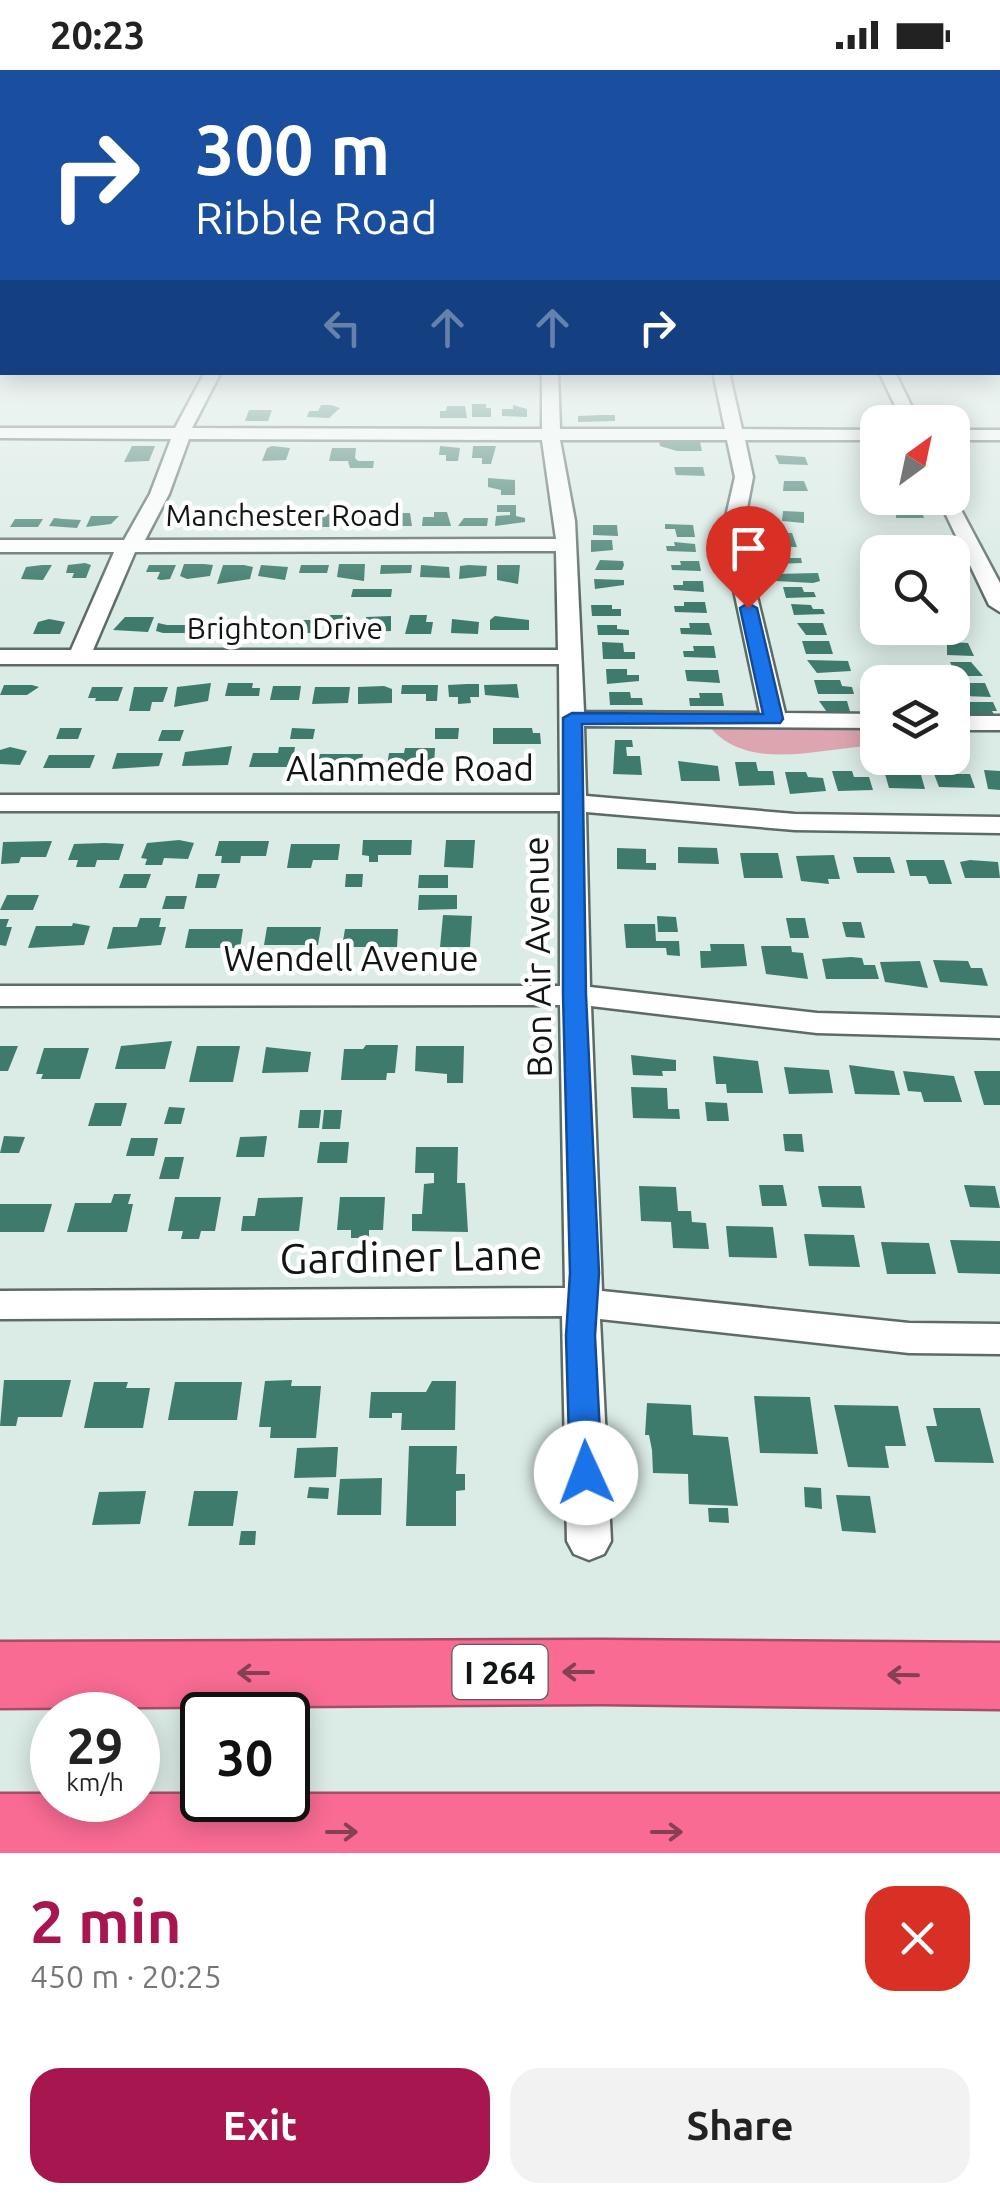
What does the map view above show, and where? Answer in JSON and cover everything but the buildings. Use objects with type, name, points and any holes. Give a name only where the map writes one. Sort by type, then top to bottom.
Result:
[{"type":"highway","name":"I 264","points":[[0,1674],[602,1672],[1000,1676]]},
{"type":"highway","points":[[0,1832],[1000,1832]]},
{"type":"street","points":[[80,657],[124,552],[132,545],[181,433]]},
{"type":"street","name":"Bon Air Avenue","points":[[551,433],[566,544],[572,718],[574,995],[589,1541]]},
{"type":"street","points":[[663,433],[860,434]]},
{"type":"street","points":[[736,434],[744,477],[732,534],[774,719]]},
{"type":"street","points":[[970,435],[1000,435]]},
{"type":"street","points":[[956,515],[1000,606]]},
{"type":"street","name":"Manchester Road","points":[[0,546],[566,544]]},
{"type":"street","name":"Brighton Drive","points":[[0,657],[569,657]]},
{"type":"street","points":[[572,718],[860,721]]},
{"type":"street","points":[[970,723],[1000,724]]},
{"type":"street","name":"Alanmede Road","points":[[0,803],[573,802],[796,822],[1000,825]]},
{"type":"street","name":"Wendell Avenue","points":[[0,996],[574,995],[817,1023],[1000,1028]]},
{"type":"street","name":"Gardiner Lane","points":[[0,1305],[582,1303],[909,1338],[1000,1340]]},
{"type":"shaded area","points":[[709,726],[860,727],[860,747],[766,754],[726,741]]},
{"type":"route","points":[[586,1473],[580,1336],[584,1273],[574,995],[572,718],[774,719],[748,608]]}]
